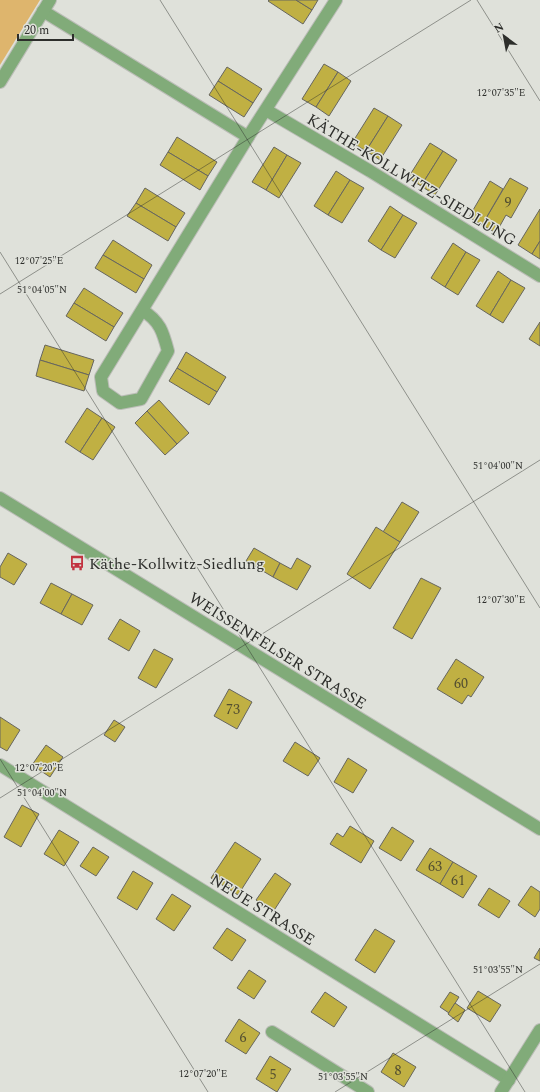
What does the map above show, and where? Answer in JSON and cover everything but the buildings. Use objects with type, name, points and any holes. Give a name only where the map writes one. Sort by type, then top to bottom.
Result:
[{"type":"street","points":[[0,82],[50,0]]},
{"type":"street","points":[[142,310],[153,317],[163,332],[168,351],[141,399],[120,403],[103,390],[101,377],[142,310],[248,137],[336,0]]},
{"type":"street","points":[[43,11],[248,137]]},
{"type":"street","name":"KÄTHE-KOLLWITZ-SIEDLUNG","points":[[266,110],[370,171],[540,276]]},
{"type":"street","name":"WEISSENFELSER STRASSE","points":[[0,498],[540,829]]},
{"type":"street","name":"NEUE STRASSE","points":[[0,765],[509,1080]]},
{"type":"street","points":[[501,1092],[540,1030]]},
{"type":"street","points":[[272,1032],[368,1092]]},
{"type":"shaded area","points":[[0,0],[40,0],[0,65]]},
{"type":"place","name":"Käthe-Kollwitz-Siedlung","points":[[77,563]]}]
